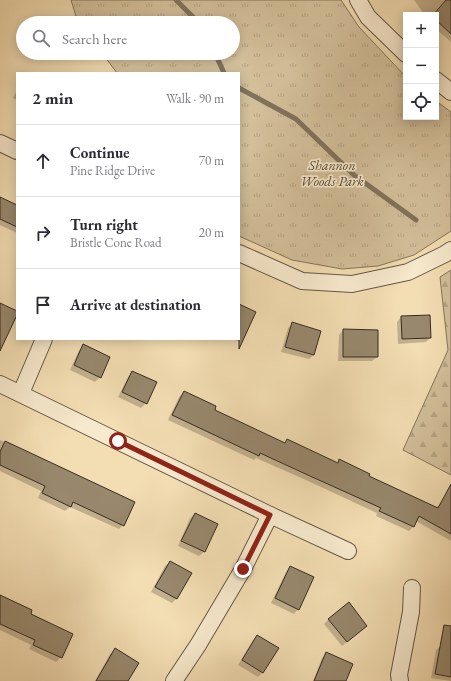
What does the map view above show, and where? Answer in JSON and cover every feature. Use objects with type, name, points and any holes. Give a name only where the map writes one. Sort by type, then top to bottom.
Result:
[{"type":"street","points":[[358,0],[368,17],[403,51]]},
{"type":"street","points":[[439,82],[451,92]]},
{"type":"street","points":[[0,143],[16,151]]},
{"type":"street","points":[[240,253],[302,281],[352,284],[408,272],[451,250]]},
{"type":"street","points":[[21,393],[44,340]]},
{"type":"street","points":[[0,384],[270,515],[348,551]]},
{"type":"street","points":[[174,681],[198,645],[243,569],[270,515]]},
{"type":"street","points":[[400,681],[399,675],[411,612],[412,588]]},
{"type":"green space","name":"Shannon Woods Park","points":[[71,0],[341,0],[359,27],[403,74],[403,120],[439,120],[439,103],[451,112],[451,231],[414,255],[378,266],[342,269],[292,260],[240,236],[240,72],[116,72],[107,60],[240,60],[240,16],[76,16]]},
{"type":"green space","points":[[451,270],[451,475],[403,450],[448,350],[440,277]]},
{"type":"building","points":[[446,0],[451,0],[451,34],[439,23],[439,12],[436,12]]},
{"type":"building","points":[[0,197],[16,205],[16,227],[0,219]]},
{"type":"building","points":[[0,303],[16,311],[16,317],[0,351]]},
{"type":"building","points":[[240,304],[256,312],[239,349],[240,340]]},
{"type":"building","points":[[430,315],[431,338],[402,339],[401,316]]},
{"type":"building","points":[[292,322],[321,331],[314,355],[285,347]]},
{"type":"building","points":[[343,329],[378,330],[378,357],[343,357]]},
{"type":"building","points":[[83,344],[110,357],[101,378],[74,365]]},
{"type":"building","points":[[132,371],[157,382],[147,404],[122,392]]},
{"type":"building","points":[[184,391],[216,406],[215,410],[285,443],[287,439],[338,463],[339,459],[370,474],[369,476],[438,508],[451,484],[451,534],[419,516],[414,527],[379,511],[381,508],[260,453],[259,456],[172,415]]},
{"type":"building","points":[[5,441],[135,502],[124,526],[73,502],[71,507],[42,493],[45,486],[0,465],[0,452]]},
{"type":"building","points":[[195,513],[218,524],[205,552],[181,541]]},
{"type":"building","points":[[170,561],[192,573],[177,599],[155,587]]},
{"type":"building","points":[[290,566],[314,577],[299,610],[275,598]]},
{"type":"building","points":[[0,595],[32,610],[31,614],[73,634],[62,658],[33,645],[35,640],[0,624]]},
{"type":"building","points":[[349,602],[367,626],[347,642],[328,619]]},
{"type":"building","points":[[444,625],[451,626],[451,677],[435,674]]},
{"type":"building","points":[[257,635],[279,648],[263,673],[242,660]]},
{"type":"building","points":[[115,648],[139,663],[128,681],[96,681]]},
{"type":"building","points":[[326,652],[353,664],[346,681],[314,681]]},
{"type":"waterway","points":[[176,0],[192,16]]},
{"type":"waterway","points":[[218,60],[224,72]]},
{"type":"waterway","points":[[240,89],[296,119],[354,175],[416,220]]},
{"type":"route","points":[[118,441],[270,515],[243,569]]}]
